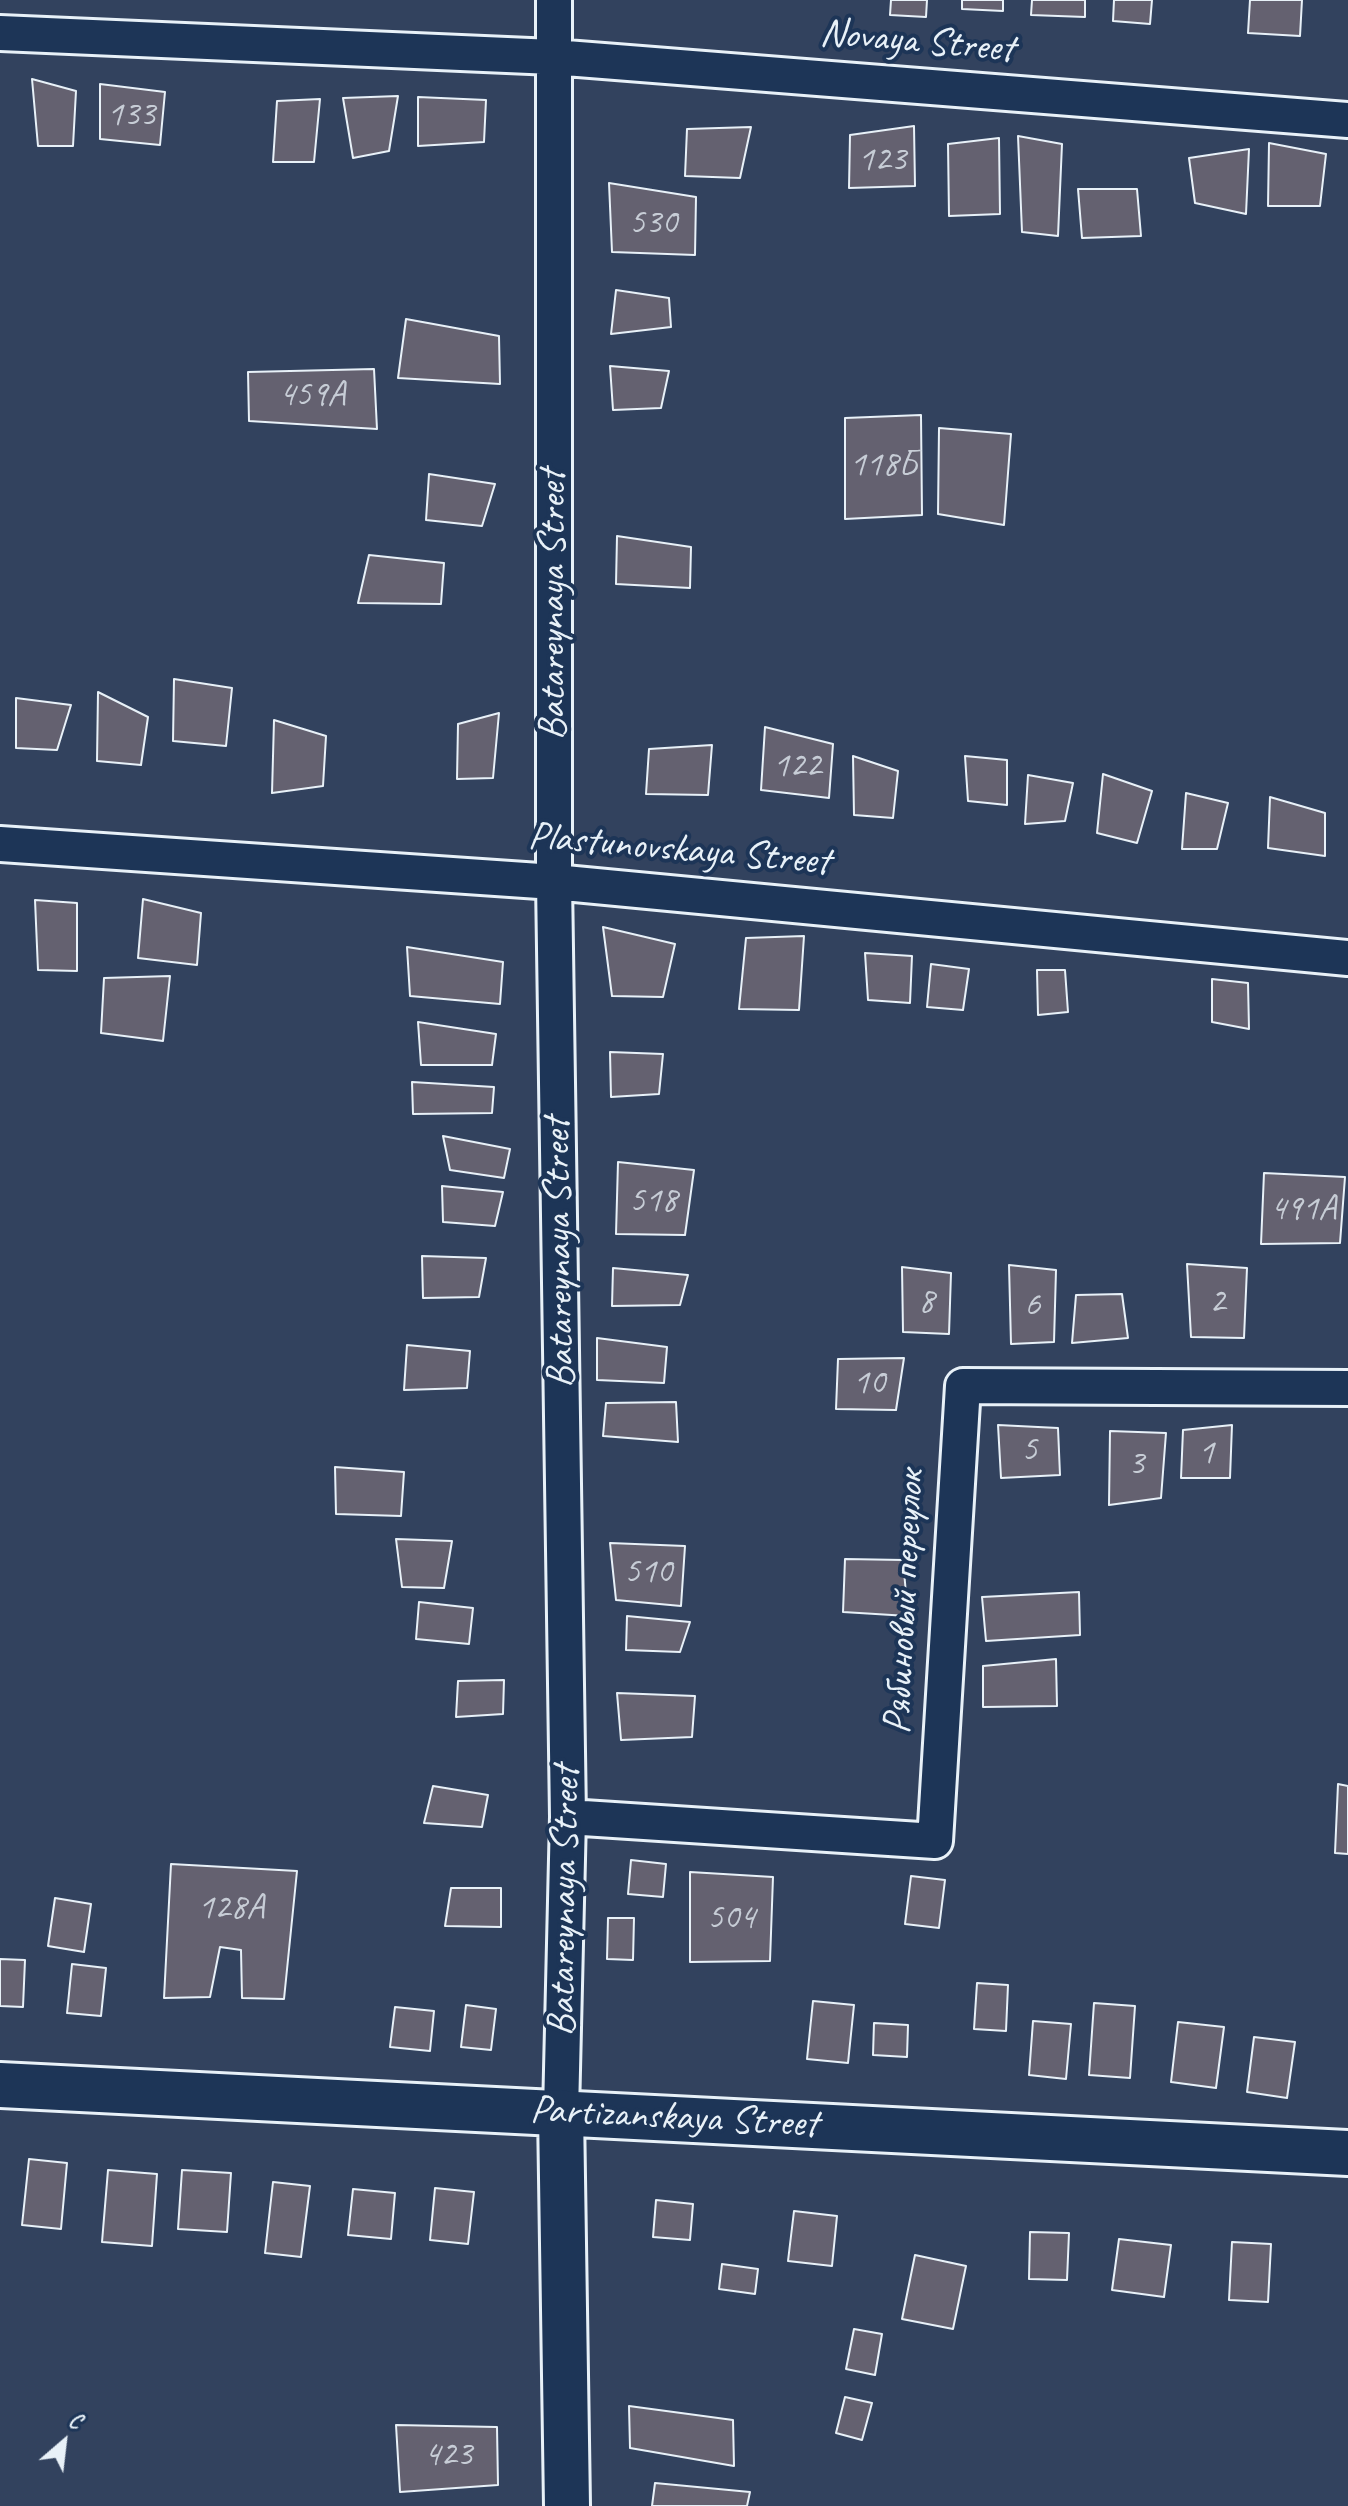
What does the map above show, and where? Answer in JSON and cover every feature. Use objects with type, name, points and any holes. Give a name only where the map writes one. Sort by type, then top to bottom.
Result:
[{"type":"street","name":"Batareynaya Street","points":[[554,0],[554,882],[568,1817],[561,2112],[567,2506]]},
{"type":"street","name":"Novaya Street","points":[[0,33],[553,57],[1348,120]]},
{"type":"street","name":"Plastunovskaya Street","points":[[0,844],[554,882],[1348,958]]},
{"type":"street","name":"Рябиновый переулок","points":[[568,1817],[935,1841],[963,1386],[1348,1388]]},
{"type":"street","name":"Partizanskaya Street","points":[[0,2085],[1348,2153]]},
{"type":"building","points":[[891,0],[927,0],[926,17],[890,15]]},
{"type":"building","points":[[962,0],[1003,0],[1003,11],[962,9]]},
{"type":"building","points":[[1032,0],[1085,0],[1085,17],[1031,15]]},
{"type":"building","points":[[1114,0],[1152,0],[1150,24],[1113,21]]},
{"type":"building","points":[[1250,0],[1302,0],[1300,36],[1248,33]]},
{"type":"building","points":[[32,79],[76,91],[73,146],[38,146]]},
{"type":"building","points":[[100,84],[165,92],[160,145],[100,139]]},
{"type":"building","points":[[398,96],[389,151],[353,158],[343,98]]},
{"type":"building","points":[[418,97],[486,100],[484,142],[418,146]]},
{"type":"building","points":[[320,99],[314,162],[273,162],[277,101]]},
{"type":"building","points":[[914,126],[915,186],[849,188],[850,135]]},
{"type":"building","points":[[751,127],[740,178],[685,176],[687,129]]},
{"type":"building","points":[[1018,136],[1062,144],[1058,236],[1022,232]]},
{"type":"building","points":[[999,138],[1000,214],[949,216],[948,144]]},
{"type":"building","points":[[1269,143],[1326,154],[1320,206],[1268,206]]},
{"type":"building","points":[[1249,149],[1246,214],[1195,203],[1189,158]]},
{"type":"building","points":[[609,183],[696,197],[695,255],[612,252]]},
{"type":"building","points":[[1078,189],[1137,189],[1141,236],[1082,238]]},
{"type":"building","points":[[616,290],[669,298],[671,327],[611,334]]},
{"type":"building","points":[[406,319],[499,336],[500,384],[398,378]]},
{"type":"building","points":[[610,366],[669,371],[661,408],[613,410]]},
{"type":"building","points":[[374,369],[377,429],[249,421],[248,372]]},
{"type":"building","points":[[921,415],[922,515],[845,519],[845,418]]},
{"type":"building","points":[[939,428],[1011,434],[1004,525],[938,514]]},
{"type":"building","points":[[429,474],[495,484],[482,526],[426,520]]},
{"type":"building","points":[[617,536],[691,547],[690,588],[616,584]]},
{"type":"building","points":[[369,555],[444,563],[441,604],[358,603]]},
{"type":"building","points":[[174,679],[232,688],[226,746],[173,741]]},
{"type":"building","points":[[98,692],[148,717],[141,765],[97,761]]},
{"type":"building","points":[[16,698],[71,705],[57,750],[16,748]]},
{"type":"building","points":[[499,713],[493,778],[457,779],[458,724]]},
{"type":"building","points":[[274,720],[326,736],[323,786],[272,793]]},
{"type":"building","points":[[765,727],[833,744],[829,798],[761,790]]},
{"type":"building","points":[[712,745],[708,795],[646,794],[649,749]]},
{"type":"building","points":[[853,756],[898,771],[893,818],[854,815]]},
{"type":"building","points":[[965,756],[1007,760],[1007,805],[968,801]]},
{"type":"building","points":[[1103,774],[1152,791],[1137,843],[1097,833]]},
{"type":"building","points":[[1028,775],[1073,783],[1065,821],[1025,824]]},
{"type":"building","points":[[1186,793],[1228,803],[1217,849],[1182,849]]},
{"type":"building","points":[[1270,797],[1325,813],[1325,856],[1268,848]]},
{"type":"building","points":[[143,899],[201,913],[197,965],[138,958]]},
{"type":"building","points":[[35,900],[77,903],[77,971],[38,970]]},
{"type":"building","points":[[603,927],[675,944],[663,997],[612,996]]},
{"type":"building","points":[[804,936],[799,1010],[739,1009],[746,938]]},
{"type":"building","points":[[407,947],[503,962],[500,1004],[410,996]]},
{"type":"building","points":[[865,953],[912,956],[910,1003],[868,1000]]},
{"type":"building","points":[[931,964],[969,969],[963,1010],[927,1007]]},
{"type":"building","points":[[1037,970],[1065,970],[1068,1012],[1038,1015]]},
{"type":"building","points":[[170,976],[163,1041],[101,1033],[104,978]]},
{"type":"building","points":[[1212,979],[1248,983],[1249,1029],[1212,1022]]},
{"type":"building","points":[[418,1022],[496,1034],[492,1065],[421,1065]]},
{"type":"building","points":[[610,1052],[663,1054],[659,1094],[611,1097]]},
{"type":"building","points":[[412,1082],[494,1087],[492,1113],[413,1114]]},
{"type":"building","points":[[443,1136],[510,1149],[504,1178],[450,1170]]},
{"type":"building","points":[[618,1162],[694,1170],[685,1235],[616,1234]]},
{"type":"building","points":[[1264,1173],[1345,1177],[1340,1243],[1261,1244]]},
{"type":"building","points":[[442,1186],[503,1192],[495,1226],[443,1222]]},
{"type":"building","points":[[422,1256],[486,1258],[479,1297],[423,1298]]},
{"type":"building","points":[[1187,1264],[1247,1268],[1244,1338],[1191,1337]]},
{"type":"building","points":[[1009,1265],[1056,1270],[1054,1342],[1011,1344]]},
{"type":"building","points":[[902,1267],[951,1273],[949,1334],[903,1332]]},
{"type":"building","points":[[613,1268],[688,1275],[680,1305],[612,1306]]},
{"type":"building","points":[[1122,1294],[1128,1338],[1072,1343],[1076,1295]]},
{"type":"building","points":[[597,1338],[667,1347],[664,1383],[597,1380]]},
{"type":"building","points":[[407,1345],[470,1351],[467,1388],[404,1390]]},
{"type":"building","points":[[904,1358],[896,1410],[836,1409],[838,1359]]},
{"type":"building","points":[[676,1402],[678,1442],[603,1436],[606,1403]]},
{"type":"building","points":[[998,1425],[1058,1428],[1060,1475],[1001,1478]]},
{"type":"building","points":[[1232,1425],[1230,1478],[1181,1478],[1183,1430]]},
{"type":"building","points":[[1110,1431],[1166,1433],[1161,1498],[1109,1505]]},
{"type":"building","points":[[335,1467],[404,1472],[401,1516],[336,1514]]},
{"type":"building","points":[[396,1539],[452,1541],[444,1588],[402,1587]]},
{"type":"building","points":[[610,1543],[685,1546],[681,1606],[616,1600]]},
{"type":"building","points":[[845,1559],[903,1560],[908,1616],[843,1612]]},
{"type":"building","points":[[1079,1592],[1080,1635],[986,1641],[982,1597]]},
{"type":"building","points":[[419,1602],[473,1608],[469,1644],[416,1639]]},
{"type":"building","points":[[627,1616],[690,1622],[680,1652],[626,1650]]},
{"type":"building","points":[[1056,1659],[1057,1706],[983,1707],[983,1666]]},
{"type":"building","points":[[504,1680],[503,1714],[456,1717],[458,1681]]},
{"type":"building","points":[[617,1693],[695,1696],[692,1737],[621,1740]]},
{"type":"building","points":[[1338,1784],[1348,1786],[1348,1854],[1335,1853]]},
{"type":"building","points":[[433,1786],[488,1795],[482,1827],[424,1823]]},
{"type":"building","points":[[631,1860],[666,1864],[663,1897],[628,1894]]},
{"type":"building","points":[[171,1864],[297,1871],[284,1999],[242,1998],[241,1950],[220,1947],[210,1997],[164,1998]]},
{"type":"building","points":[[690,1872],[773,1877],[770,1961],[690,1962]]},
{"type":"building","points":[[911,1876],[945,1880],[939,1928],[905,1924]]},
{"type":"building","points":[[451,1888],[501,1888],[501,1927],[445,1926]]},
{"type":"building","points":[[55,1898],[91,1904],[84,1952],[48,1946]]},
{"type":"building","points":[[608,1918],[634,1918],[633,1960],[607,1959]]},
{"type":"building","points":[[0,1959],[25,1960],[23,2007],[0,2006]]},
{"type":"building","points":[[72,1964],[106,1968],[101,2016],[67,2013]]},
{"type":"building","points":[[977,1983],[1008,1985],[1006,2031],[974,2029]]},
{"type":"building","points":[[813,2001],[854,2005],[848,2063],[807,2059]]},
{"type":"building","points":[[1094,2003],[1135,2006],[1130,2078],[1089,2075]]},
{"type":"building","points":[[466,2005],[496,2009],[491,2050],[461,2047]]},
{"type":"building","points":[[395,2007],[434,2011],[430,2051],[390,2047]]},
{"type":"building","points":[[1033,2021],[1071,2024],[1066,2079],[1029,2075]]},
{"type":"building","points":[[1178,2022],[1224,2027],[1216,2088],[1171,2082]]},
{"type":"building","points":[[874,2023],[908,2025],[907,2057],[873,2055]]},
{"type":"building","points":[[1254,2037],[1295,2042],[1287,2098],[1247,2092]]},
{"type":"building","points":[[29,2159],[67,2163],[61,2229],[22,2225]]},
{"type":"building","points":[[108,2170],[157,2174],[152,2246],[102,2242]]},
{"type":"building","points":[[182,2170],[231,2173],[227,2232],[178,2229]]},
{"type":"building","points":[[273,2182],[310,2186],[301,2257],[265,2253]]},
{"type":"building","points":[[435,2188],[474,2192],[468,2244],[430,2240]]},
{"type":"building","points":[[353,2189],[395,2193],[391,2239],[348,2235]]},
{"type":"building","points":[[656,2200],[693,2204],[690,2240],[653,2237]]},
{"type":"building","points":[[794,2211],[837,2216],[832,2266],[788,2261]]},
{"type":"building","points":[[1030,2232],[1069,2233],[1067,2280],[1029,2279]]},
{"type":"building","points":[[1119,2239],[1171,2245],[1164,2297],[1112,2290]]},
{"type":"building","points":[[1232,2242],[1271,2244],[1268,2302],[1229,2300]]},
{"type":"building","points":[[915,2255],[966,2266],[953,2329],[902,2319]]},
{"type":"building","points":[[722,2264],[758,2269],[755,2294],[719,2289]]},
{"type":"building","points":[[854,2329],[882,2334],[875,2375],[846,2369]]},
{"type":"building","points":[[845,2397],[872,2403],[862,2440],[836,2433]]},
{"type":"building","points":[[629,2406],[733,2420],[734,2466],[630,2448]]},
{"type":"building","points":[[396,2425],[497,2427],[498,2485],[400,2492]]},
{"type":"building","points":[[655,2483],[750,2492],[747,2506],[652,2506]]}]
